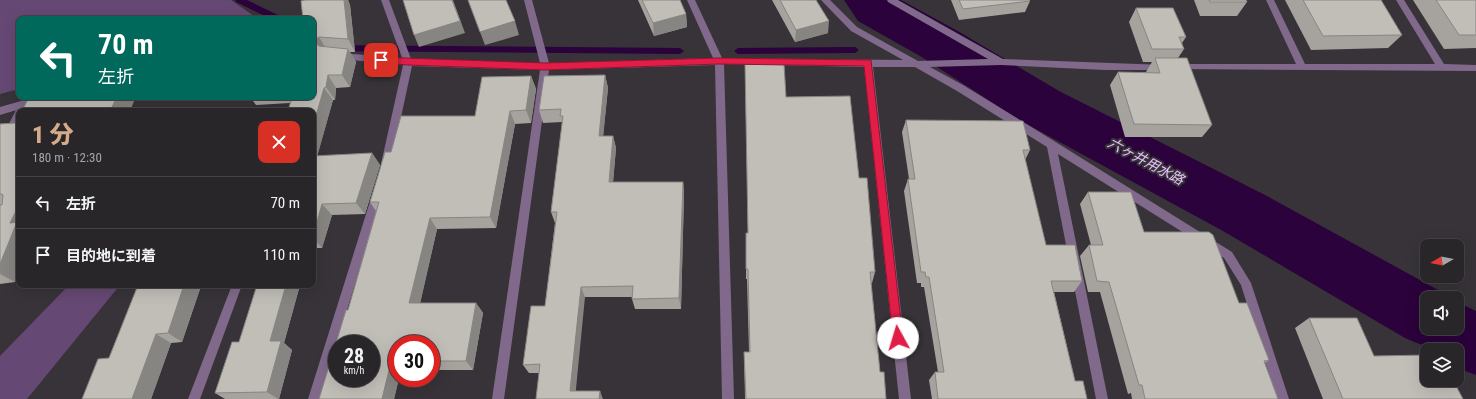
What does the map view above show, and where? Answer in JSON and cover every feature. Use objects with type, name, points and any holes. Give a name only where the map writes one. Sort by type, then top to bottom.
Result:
[{"type":"street","points":[[314,399],[333,334],[383,178],[408,62],[385,0]]},
{"type":"street","points":[[498,399],[545,67],[528,0]]},
{"type":"street","points":[[691,0],[719,61],[728,399]]},
{"type":"street","points":[[825,0],[854,29],[919,64],[1051,144],[1228,255],[1246,283],[1283,399]]},
{"type":"street","points":[[891,0],[1001,62]]},
{"type":"street","points":[[1270,0],[1302,67]]},
{"type":"street","points":[[1400,0],[1442,68]]},
{"type":"street","points":[[334,55],[408,62],[545,67],[719,61],[919,64],[1001,62],[1105,67],[1476,68]]},
{"type":"street","points":[[868,63],[905,399]]},
{"type":"street","points":[[23,108],[40,100]]},
{"type":"street","points":[[0,111],[16,109]]},
{"type":"street","points":[[0,151],[16,119]]},
{"type":"street","points":[[1051,144],[1102,399]]},
{"type":"street","points":[[194,399],[236,288]]},
{"type":"shaded area","points":[[0,0],[231,0],[254,16],[16,16],[16,90],[0,94]]},
{"type":"shaded area","points":[[66,288],[118,288],[27,399],[0,399],[0,356]]},
{"type":"building","points":[[344,0],[348,39],[319,37],[316,39],[316,16],[303,16],[301,1]]},
{"type":"building","points":[[403,0],[452,0],[460,21],[414,35]]},
{"type":"building","points":[[468,0],[506,0],[515,21],[480,32]]},
{"type":"building","points":[[642,0],[680,0],[686,14],[653,23]]},
{"type":"building","points":[[780,0],[816,0],[829,21],[796,30]]},
{"type":"building","points":[[959,0],[1029,0],[1030,1],[963,9]]},
{"type":"building","points":[[1209,0],[1246,0],[1247,2],[1210,2]]},
{"type":"building","points":[[1303,0],[1381,0],[1402,35],[1323,36]]},
{"type":"building","points":[[1436,0],[1476,0],[1476,35],[1459,35]]},
{"type":"building","points":[[1136,8],[1173,8],[1186,37],[1179,37],[1184,49],[1152,49]]},
{"type":"building","points":[[316,44],[319,46],[348,49],[342,75],[328,75],[326,87],[324,88],[316,116],[316,108],[289,108],[291,100],[316,100]]},
{"type":"building","points":[[1155,58],[1187,58],[1212,125],[1134,124],[1118,72],[1160,73]]},
{"type":"building","points":[[745,64],[784,64],[786,97],[850,96],[859,178],[867,178],[875,272],[870,272],[880,372],[884,372],[886,399],[746,399],[744,352],[750,352],[748,269],[746,269],[746,233],[748,233]]},
{"type":"building","points":[[605,75],[599,136],[613,136],[609,182],[683,182],[679,298],[632,299],[633,286],[581,287],[570,391],[600,391],[599,399],[536,399],[540,364],[523,365],[531,306],[545,306],[557,212],[551,212],[563,116],[560,116],[561,109],[539,110],[544,76]]},
{"type":"building","points":[[531,76],[526,110],[510,111],[490,217],[430,218],[409,303],[476,303],[466,361],[440,361],[440,335],[388,335],[388,374],[382,399],[319,399],[328,369],[328,387],[380,387],[380,335],[338,335],[346,310],[348,310],[379,202],[370,202],[385,152],[391,152],[401,116],[475,116],[482,77]]},
{"type":"building","points":[[28,100],[116,100],[112,108],[24,108]]},
{"type":"building","points":[[906,120],[1023,121],[1030,150],[1023,150],[1046,245],[1075,245],[1082,281],[1051,281],[1075,381],[1083,381],[1087,399],[938,399],[935,372],[944,372],[929,277],[926,277],[925,272],[921,272],[908,179],[915,179]]},
{"type":"building","points":[[16,123],[16,211],[10,223],[16,222],[16,224],[0,264],[0,205],[2,205],[3,195],[0,194],[0,124]]},
{"type":"building","points":[[372,153],[356,203],[322,204],[316,225],[316,156]]},
{"type":"building","points":[[1088,192],[1131,192],[1144,232],[1209,232],[1213,235],[1239,303],[1247,303],[1269,360],[1264,361],[1278,399],[1145,399],[1142,385],[1139,385],[1109,282],[1097,281],[1089,245],[1103,245]]},
{"type":"building","points":[[137,288],[183,288],[168,333],[156,334],[132,399],[82,399],[98,359],[109,358]]},
{"type":"building","points":[[256,288],[285,288],[270,341],[281,341],[267,392],[215,393],[232,342],[239,342]]},
{"type":"building","points":[[1309,318],[1357,318],[1374,356],[1420,355],[1420,387],[1457,387],[1463,399],[1343,399]]},
{"type":"waterway","points":[[239,0],[273,16]]},
{"type":"waterway","name":"六ヶ井用水路","points":[[868,0],[875,8],[938,43],[1040,106],[1244,213],[1420,313]]},
{"type":"waterway","points":[[316,48],[680,51]]},
{"type":"waterway","points":[[738,51],[855,50]]},
{"type":"waterway","name":"六ヶ井用水路","points":[[1459,335],[1476,345]]},
{"type":"route","points":[[381,60],[545,67],[719,61],[868,63],[898,338]]}]
